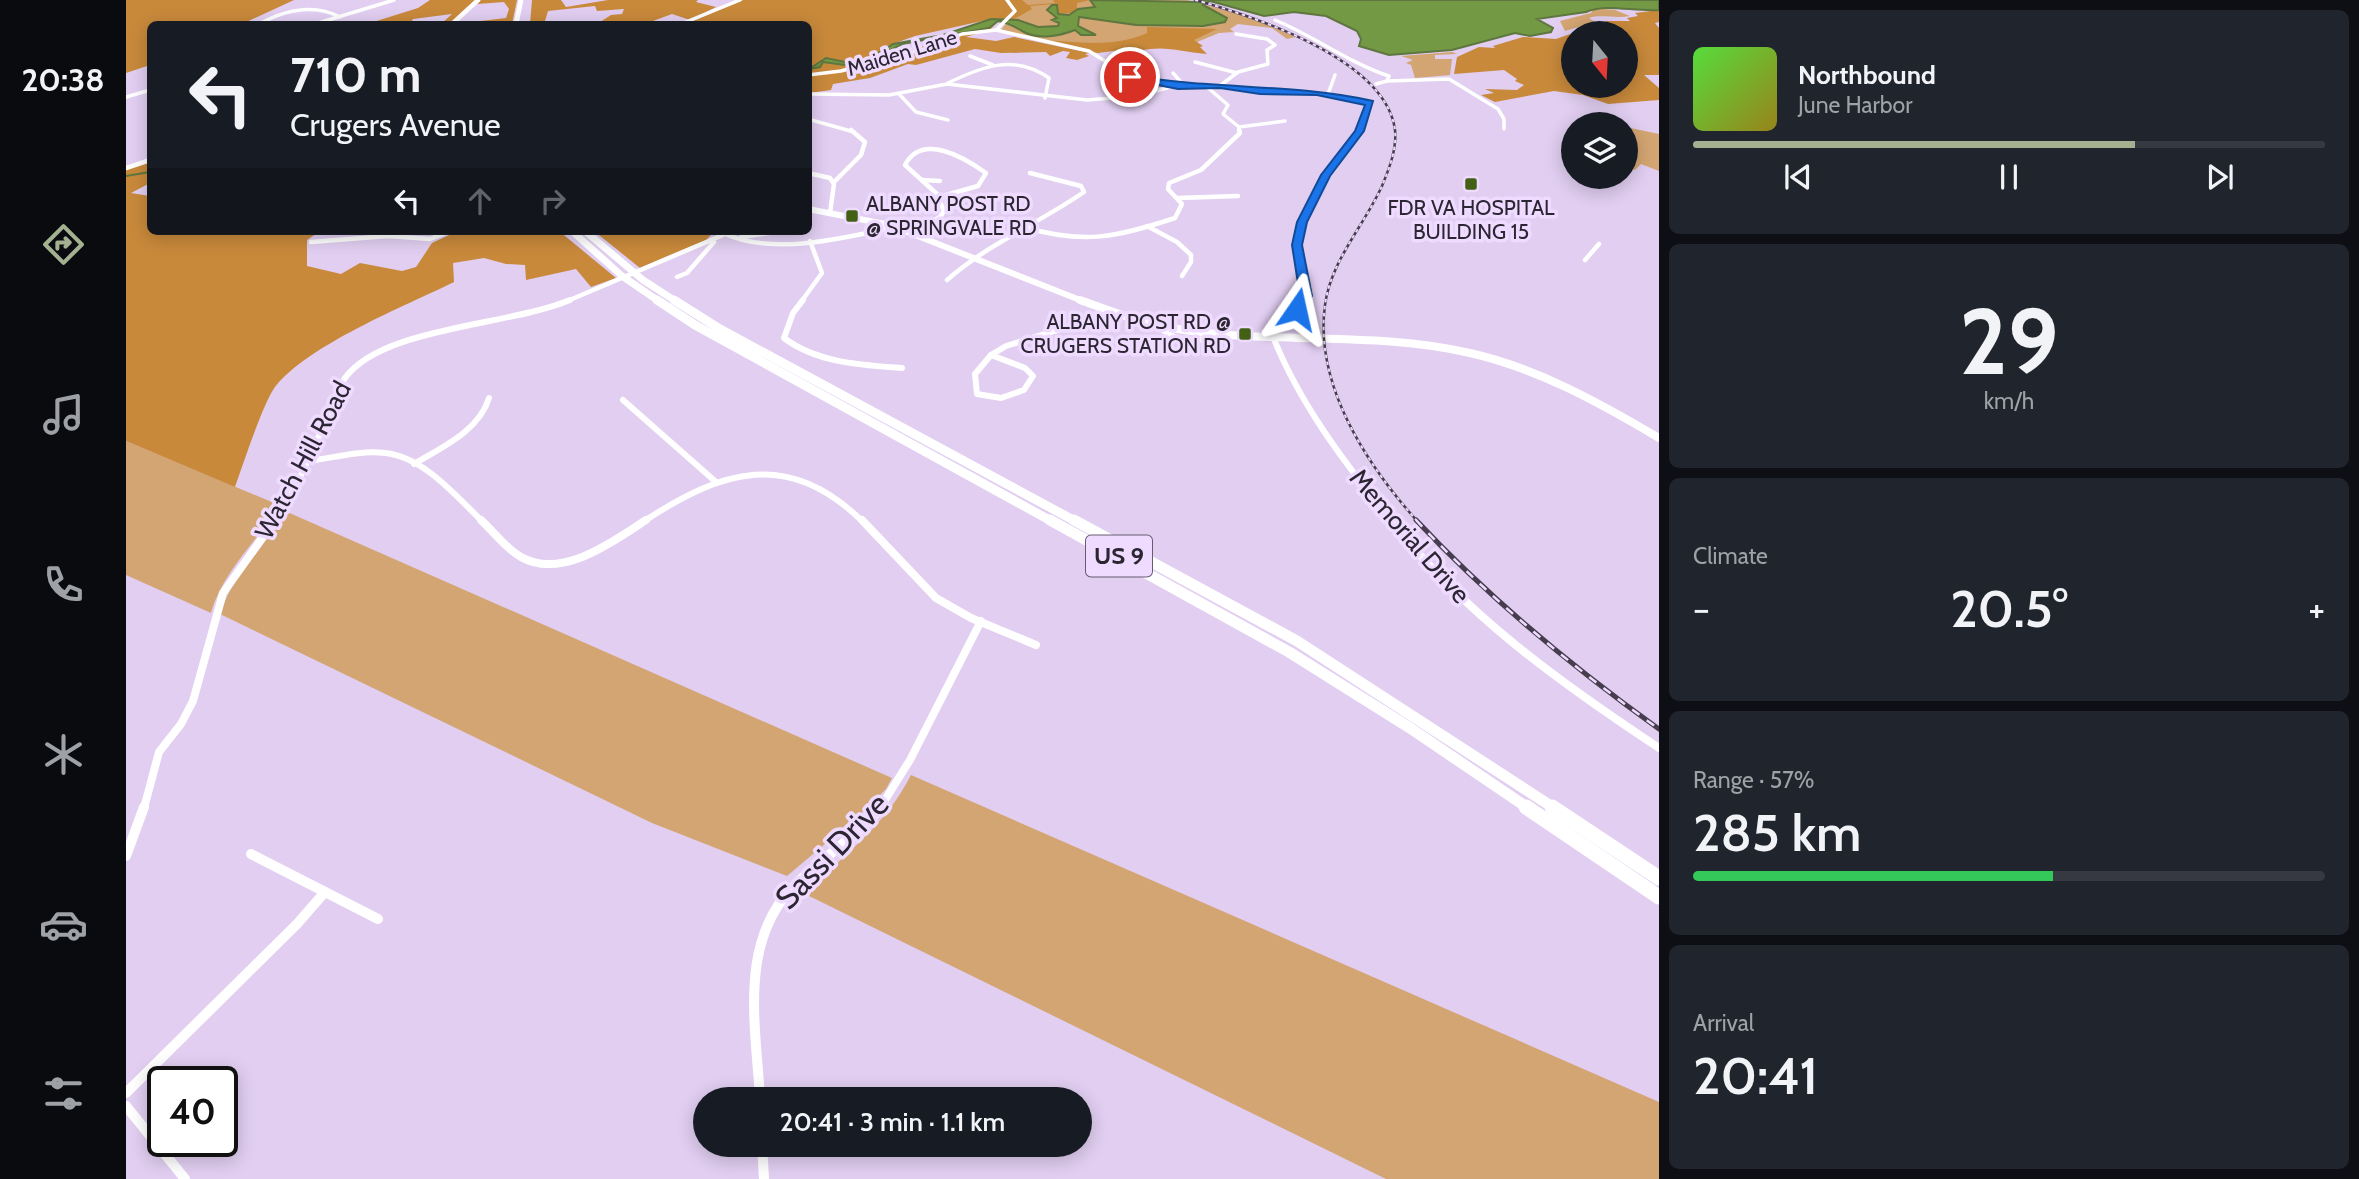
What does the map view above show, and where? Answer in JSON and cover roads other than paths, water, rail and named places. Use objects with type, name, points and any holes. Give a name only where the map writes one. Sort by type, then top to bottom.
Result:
[{"type":"highway","points":[[517,21],[521,0]]},
{"type":"highway","points":[[524,21],[528,0]]},
{"type":"highway","name":"US 9","points":[[576,235],[622,276],[695,325],[1309,663],[1659,897]]},
{"type":"highway","name":"US 9","points":[[590,235],[643,280],[713,324],[1218,596],[1327,659],[1659,878]]},
{"type":"main road","points":[[455,21],[478,0]]},
{"type":"main road","points":[[812,210],[895,227],[1113,313],[1157,325],[1223,333],[1440,347],[1504,363],[1604,405],[1659,438]]},
{"type":"street","points":[[326,21],[394,0]]},
{"type":"street","points":[[688,21],[740,0]]},
{"type":"street","points":[[996,30],[1000,23],[1015,11],[1007,0]]},
{"type":"street","points":[[265,21],[303,10],[327,10],[340,17]]},
{"type":"street","points":[[1275,20],[1314,37],[1365,68],[1387,75],[1387,81]]},
{"type":"street","name":"Maiden Lane","points":[[812,75],[841,71],[928,48],[962,34],[996,30],[1086,50],[1104,58],[1132,78],[1178,86]]},
{"type":"street","points":[[1220,86],[1237,73],[1266,65],[1270,57],[1268,50],[1275,44],[1267,39],[1236,34]]},
{"type":"street","points":[[970,55],[993,65]]},
{"type":"street","points":[[812,94],[898,94],[947,84],[993,65],[1018,62],[1038,70],[1050,80],[1045,98]]},
{"type":"street","points":[[1195,62],[1237,73]]},
{"type":"street","points":[[1173,73],[1180,81],[1178,86]]},
{"type":"street","points":[[1328,94],[1335,75]]},
{"type":"street","points":[[1376,84],[1387,81],[1449,79],[1497,109],[1504,119],[1504,129]]},
{"type":"street","points":[[947,84],[1045,98],[1108,99],[1155,93],[1178,86],[1220,86],[1260,92],[1328,94],[1367,101],[1370,108],[1360,131],[1326,175],[1302,222],[1297,245],[1306,296],[1297,309],[1271,325],[1272,336]]},
{"type":"street","points":[[1024,227],[1081,242],[1114,236],[1175,218],[1182,204],[1168,189],[1169,183],[1201,170],[1222,147],[1240,133],[1239,127],[1223,114],[1228,105],[1226,101],[1207,87]]},
{"type":"street","points":[[126,97],[147,91]]},
{"type":"street","points":[[898,94],[916,112],[948,120]]},
{"type":"street","points":[[1344,97],[1357,100]]},
{"type":"street","points":[[812,120],[839,126],[860,135],[865,142],[861,155],[834,182]]},
{"type":"street","points":[[1239,127],[1285,121]]},
{"type":"street","points":[[912,233],[940,217],[944,211],[939,197],[905,162],[913,154],[933,149],[954,153],[986,173],[978,186],[939,197]]},
{"type":"street","points":[[126,168],[147,161]]},
{"type":"street","points":[[947,280],[962,265],[1084,192],[1081,186],[1030,173]]},
{"type":"street","points":[[812,174],[834,182]]},
{"type":"street","points":[[922,180],[942,182],[951,194]]},
{"type":"street","points":[[830,212],[835,191],[834,182]]},
{"type":"street","points":[[1178,198],[1238,196]]},
{"type":"street","points":[[1147,226],[1177,242],[1191,255],[1191,262],[1182,275]]},
{"type":"street","points":[[728,235],[765,244],[810,241],[895,227]]},
{"type":"street","points":[[311,242],[388,236],[430,239],[440,235]]},
{"type":"street","name":"Watch Hill Road","points":[[126,856],[141,821],[151,772],[159,752],[181,724],[193,701],[223,593],[273,524],[308,461],[344,379],[359,363],[379,349],[414,337],[530,314],[644,270],[718,235]]},
{"type":"street","points":[[677,277],[687,273],[720,235]]},
{"type":"street","points":[[734,237],[750,235]]},
{"type":"street","points":[[810,241],[822,273],[793,313],[784,338],[802,351],[828,359],[902,368]]},
{"type":"street","points":[[1585,260],[1599,244]]},
{"type":"street","points":[[991,355],[1025,368],[1032,381],[1023,391],[1009,397],[996,399],[977,394],[975,374],[991,355],[1022,340],[1113,313]]},
{"type":"street","name":"Memorial Drive","points":[[1272,336],[1287,376],[1315,421],[1385,515],[1446,585],[1540,668],[1659,748]]},
{"type":"street","points":[[414,464],[459,436],[486,408],[489,398]]},
{"type":"street","points":[[623,400],[716,482]]},
{"type":"street","points":[[308,461],[385,453],[407,458],[493,530],[506,548],[528,561],[547,564],[569,562],[594,553],[678,500],[716,482],[749,474],[783,476],[811,484],[860,517],[880,536],[905,573],[928,591],[981,621],[1036,645]]},
{"type":"street","name":"Sassi Drive","points":[[759,1087],[753,974],[768,918],[803,876],[861,829],[880,808],[910,760],[981,621]]},
{"type":"street","points":[[251,854],[378,919]]},
{"type":"street","points":[[126,1093],[297,924],[325,892]]},
{"type":"street","points":[[126,1106],[185,1179]]},
{"type":"street","points":[[763,1157],[764,1179]]},
{"type":"waterway","points":[[126,176],[147,172]]},
{"type":"railway","points":[[1195,0],[1249,17],[1313,44],[1343,62],[1368,82],[1386,105],[1395,130],[1392,159],[1375,201],[1334,273],[1325,305],[1324,335],[1328,365],[1348,422],[1380,475],[1418,522]]},
{"type":"railway","points":[[1416,520],[1473,577],[1532,630],[1594,681],[1659,729]]},
{"type":"place","name":"FDR VA HOSPITAL BUILDING 15","points":[[1471,184]]},
{"type":"place","name":"ALBANY POST RD @ SPRINGVALE RD","points":[[852,216]]},
{"type":"place","name":"ALBANY POST RD @ CRUGERS STATION RD","points":[[1245,334]]}]
